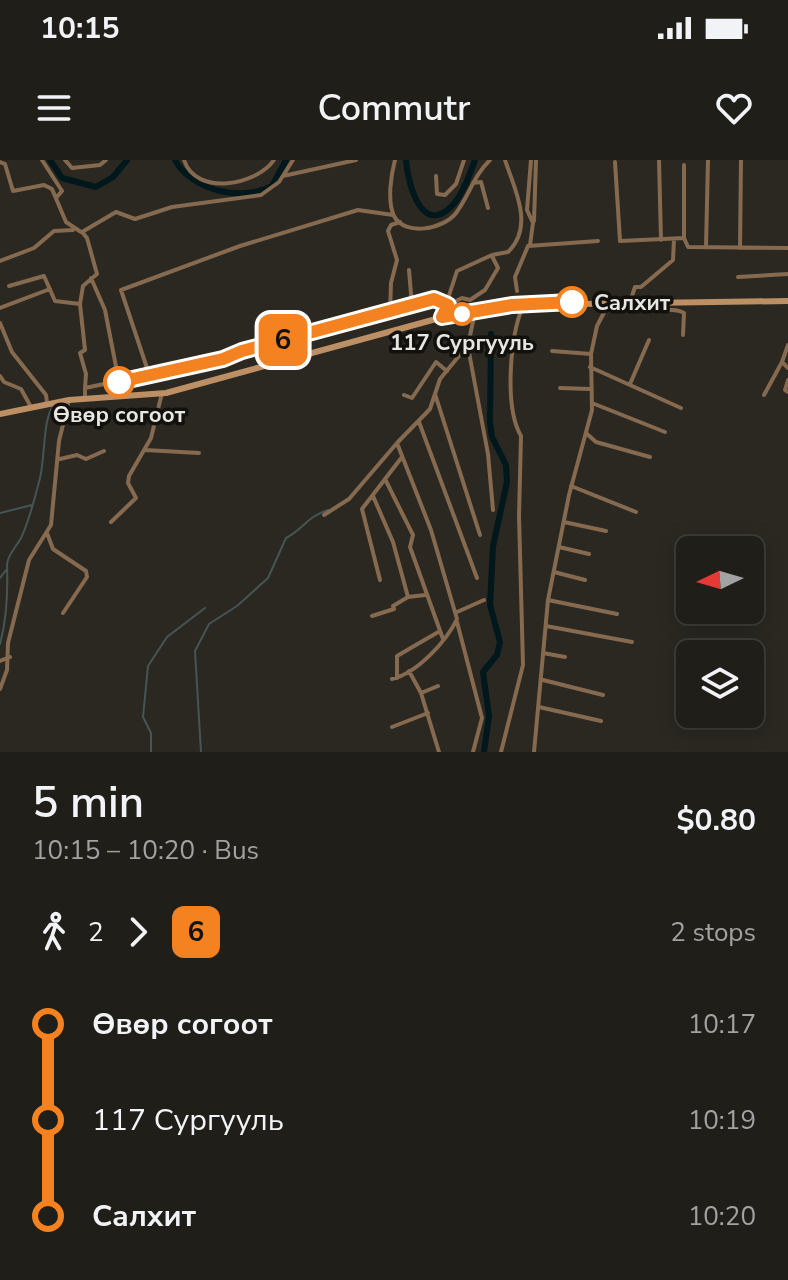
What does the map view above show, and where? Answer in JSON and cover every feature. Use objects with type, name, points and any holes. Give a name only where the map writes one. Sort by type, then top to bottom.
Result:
[{"type":"main road","points":[[0,414],[69,400],[162,393],[276,365],[442,317],[525,304],[788,301]]},
{"type":"street","points":[[42,160],[62,191],[56,198]]},
{"type":"street","points":[[65,160],[72,168],[100,165],[106,160]]},
{"type":"street","points":[[184,160],[199,178],[221,184],[257,176],[274,160]]},
{"type":"street","points":[[82,232],[98,219],[116,212],[135,219],[172,207],[261,195],[283,176],[293,160]]},
{"type":"street","points":[[283,176],[356,160]]},
{"type":"street","points":[[393,215],[389,176],[395,160]]},
{"type":"street","points":[[436,176],[437,194],[445,195],[456,184],[464,160]]},
{"type":"street","points":[[149,374],[121,290],[240,246],[358,210],[393,215],[400,222],[429,229],[456,213],[490,160]]},
{"type":"street","points":[[442,317],[457,271],[492,255],[508,252],[515,242],[522,207],[505,160]]},
{"type":"street","points":[[517,291],[515,277],[528,247],[533,223],[527,210],[534,160]]},
{"type":"street","points":[[659,160],[661,240]]},
{"type":"street","points":[[706,247],[708,160]]},
{"type":"street","points":[[740,248],[741,160]]},
{"type":"street","points":[[0,162],[5,164],[13,191],[44,185],[52,189],[66,222],[75,230]]},
{"type":"street","points":[[615,162],[620,241],[684,238]]},
{"type":"street","points":[[684,165],[684,238],[688,247],[788,248]]},
{"type":"street","points":[[473,183],[481,182],[484,186],[488,208]]},
{"type":"street","points":[[390,312],[391,283],[397,260],[388,231],[391,225],[400,222]]},
{"type":"street","points":[[0,261],[34,248],[54,231],[75,230],[87,238],[97,274],[83,286],[80,304],[85,350],[80,353],[86,374],[85,398]]},
{"type":"street","points":[[630,302],[635,287],[641,287],[673,260],[674,239]]},
{"type":"street","points":[[515,242],[528,247],[598,241]]},
{"type":"street","points":[[85,388],[223,359],[434,299],[448,305],[462,298],[470,300],[485,290],[498,268],[492,255]]},
{"type":"street","points":[[409,270],[412,306]]},
{"type":"street","points":[[738,277],[788,274]]},
{"type":"street","points":[[9,286],[44,276],[55,301],[80,304]]},
{"type":"street","points":[[91,278],[105,310],[119,382]]},
{"type":"street","points":[[0,308],[50,289]]},
{"type":"street","points":[[534,752],[548,600],[571,486],[592,403],[591,354],[597,326],[611,302]]},
{"type":"street","points":[[641,302],[645,308],[684,313],[683,335]]},
{"type":"street","points":[[501,752],[523,665],[519,516],[521,436],[515,424],[512,346],[525,304]]},
{"type":"street","points":[[324,515],[349,499],[433,404],[434,392],[468,345],[475,327],[475,312]]},
{"type":"street","points":[[0,323],[12,352],[46,395],[47,403]]},
{"type":"street","points":[[630,384],[649,340]]},
{"type":"street","points":[[468,345],[488,454],[493,510]]},
{"type":"street","points":[[764,395],[788,345]]},
{"type":"street","points":[[552,351],[591,354]]},
{"type":"street","points":[[404,395],[412,398],[436,362],[447,371]]},
{"type":"street","points":[[782,362],[788,368]]},
{"type":"street","points":[[590,367],[681,408]]},
{"type":"street","points":[[0,376],[4,382],[21,389],[31,407]]},
{"type":"street","points":[[788,380],[785,390],[788,392]]},
{"type":"street","points":[[560,388],[590,389]]},
{"type":"street","points":[[434,392],[480,535]]},
{"type":"street","points":[[111,522],[134,502],[129,476],[145,450],[158,419],[162,393]]},
{"type":"street","points":[[0,689],[10,657],[8,643],[29,560],[47,531],[55,502],[69,400]]},
{"type":"street","points":[[592,403],[665,432]]},
{"type":"street","points":[[419,422],[477,578]]},
{"type":"street","points":[[586,433],[596,442],[650,457]]},
{"type":"street","points":[[397,443],[431,530],[457,612],[482,718],[473,752]]},
{"type":"street","points":[[145,450],[199,453]]},
{"type":"street","points":[[59,457],[64,461],[77,455],[86,459],[104,451]]},
{"type":"street","points":[[380,580],[361,512],[402,457]]},
{"type":"street","points":[[386,481],[414,538],[410,547],[443,639]]},
{"type":"street","points":[[571,486],[636,512]]},
{"type":"street","points":[[373,496],[393,542],[408,597]]},
{"type":"street","points":[[564,522],[606,531]]},
{"type":"street","points":[[47,531],[53,549],[86,571],[87,577],[63,613]]},
{"type":"street","points":[[559,547],[589,554]]},
{"type":"street","points":[[554,572],[585,580]]},
{"type":"street","points":[[372,616],[394,609],[408,597],[426,595]]},
{"type":"street","points":[[457,612],[484,600]]},
{"type":"street","points":[[548,600],[617,614]]},
{"type":"street","points":[[440,631],[397,656],[395,678],[409,671],[443,639],[457,619]]},
{"type":"street","points":[[546,626],[632,642]]},
{"type":"street","points":[[543,653],[565,657]]},
{"type":"street","points":[[0,661],[10,657]]},
{"type":"street","points":[[409,671],[421,693],[439,752]]},
{"type":"street","points":[[543,680],[603,695]]},
{"type":"street","points":[[421,693],[438,686]]},
{"type":"street","points":[[539,707],[601,721]]},
{"type":"street","points":[[392,727],[428,713]]},
{"type":"waterway","points":[[50,160],[62,178],[96,187],[113,177],[127,160]]},
{"type":"waterway","points":[[175,160],[183,171],[205,186],[233,193],[260,191],[272,186],[286,160]]},
{"type":"waterway","points":[[406,160],[416,199],[428,214],[436,215],[446,211],[456,201],[475,160]]},
{"type":"waterway","points":[[484,752],[489,716],[483,672],[497,655],[500,642],[490,605],[493,546],[507,482],[506,465],[492,437],[490,422],[491,334]]},
{"type":"waterway","points":[[0,644],[6,604],[7,561],[21,538],[32,508],[42,470],[47,420],[53,406]]},
{"type":"waterway","points":[[0,513],[32,505]]},
{"type":"waterway","points":[[201,752],[195,651],[209,624],[237,606],[268,578],[286,538],[328,510]]},
{"type":"waterway","points":[[0,578],[7,569]]},
{"type":"waterway","points":[[151,752],[151,733],[143,717],[148,666],[167,637],[205,608]]},
{"type":"bus line","name":"6","points":[[119,382],[223,359],[242,351],[434,299],[448,305],[442,317],[512,305],[572,302]]},
{"type":"place","name":"Салхит","points":[[572,302]]},
{"type":"place","name":"117 Сургууль","points":[[462,314]]},
{"type":"place","name":"Өвөр согоот","points":[[119,382]]}]
